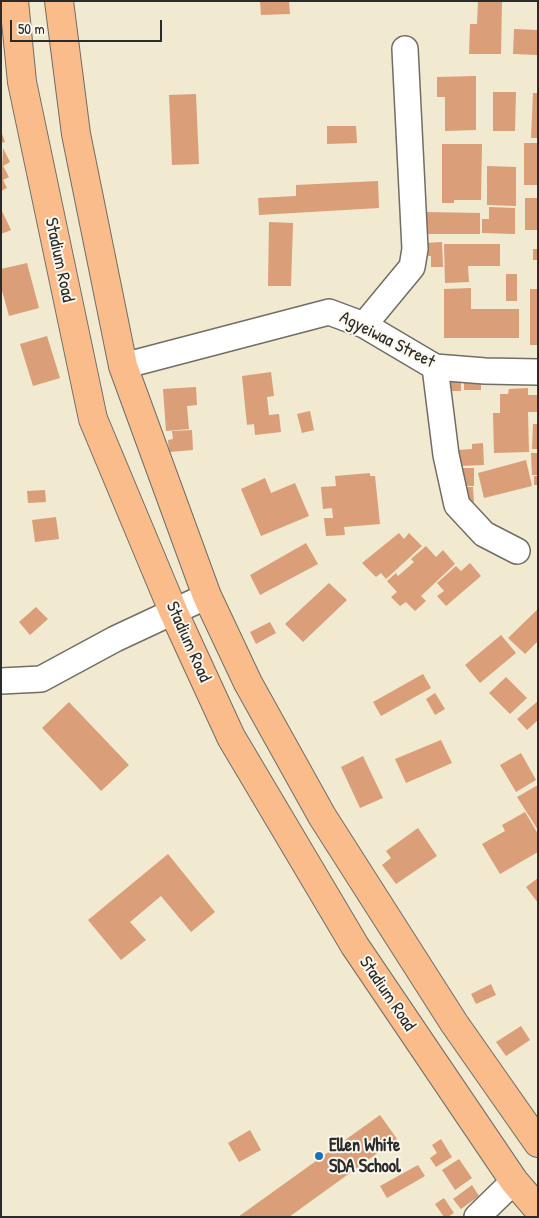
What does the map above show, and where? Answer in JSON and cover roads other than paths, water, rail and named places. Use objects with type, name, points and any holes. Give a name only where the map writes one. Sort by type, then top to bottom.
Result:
[{"type":"main road","name":"Stadium Road","points":[[14,1],[22,82],[94,419],[174,613],[231,737],[355,946],[514,1181],[538,1209]]},
{"type":"main road","name":"Stadium Road","points":[[59,1],[76,134],[123,366],[207,596],[248,683],[322,816],[454,1023],[538,1143]]},
{"type":"street","points":[[364,325],[412,267],[416,249],[406,49]]},
{"type":"street","name":"Agyeiwaa Street","points":[[123,366],[329,312],[364,325],[434,367],[485,371],[538,372]]},
{"type":"street","points":[[434,367],[446,455],[457,504],[484,534],[517,550]]},
{"type":"street","points":[[1,681],[41,679],[115,639],[207,596]]},
{"type":"street","points":[[477,1217],[514,1181]]},
{"type":"place","name":"Ellen White SDA School","points":[[319,1156]]}]
